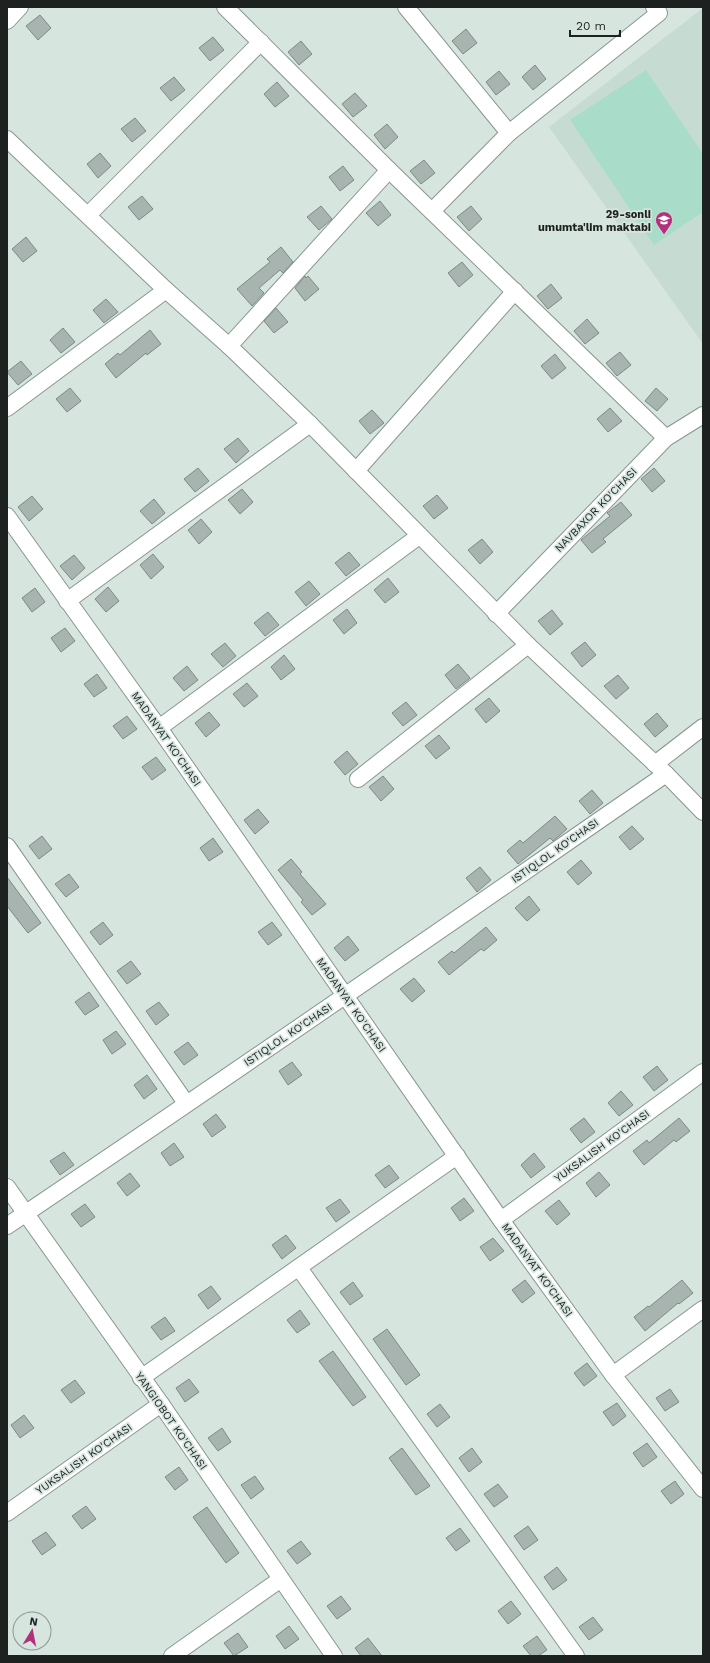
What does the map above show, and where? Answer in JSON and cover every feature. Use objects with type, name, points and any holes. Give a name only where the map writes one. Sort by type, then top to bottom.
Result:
[{"type":"street","points":[[7,21],[20,7]]},
{"type":"street","points":[[406,7],[509,133]]},
{"type":"street","points":[[231,9],[261,42],[389,170],[666,438]]},
{"type":"street","points":[[432,211],[509,133],[660,9]]},
{"type":"street","points":[[88,215],[261,42]]},
{"type":"street","points":[[7,139],[166,290],[229,346],[310,424],[496,614],[660,769],[703,812]]},
{"type":"street","points":[[229,346],[389,170]]},
{"type":"street","points":[[7,408],[166,290]]},
{"type":"street","points":[[356,471],[515,291]]},
{"type":"street","name":"NAVBAXOR KO'CHASI","points":[[496,614],[666,438],[703,415]]},
{"type":"street","points":[[67,601],[310,424]]},
{"type":"street","name":"MADANYAT KO'CHASI","points":[[7,516],[159,728],[501,1220],[613,1375],[703,1489]]},
{"type":"street","points":[[159,728],[419,536]]},
{"type":"street","points":[[358,779],[528,645]]},
{"type":"street","name":"ISTIQLOL KO'CHASI","points":[[7,1226],[186,1103],[345,997],[660,769],[703,727]]},
{"type":"street","points":[[7,846],[186,1103]]},
{"type":"street","name":"YUKSALISH KO'CHASI","points":[[501,1220],[703,1072]]},
{"type":"street","points":[[141,1378],[300,1268],[457,1156]]},
{"type":"street","name":"YANGIOBOT KO'CHASI","points":[[7,1187],[141,1378],[161,1404],[334,1656]]},
{"type":"street","points":[[300,1268],[576,1656]]},
{"type":"street","points":[[613,1375],[703,1310]]},
{"type":"street","name":"YUKSALISH KO'CHASI","points":[[7,1513],[161,1404]]},
{"type":"street","points":[[172,1656],[281,1579]]},
{"type":"shaded area","name":"29-sonli umumta'lim maktabi","points":[[703,8],[703,344],[549,127]]},
{"type":"green space","points":[[646,70],[703,154],[703,212],[654,245],[570,120]]},
{"type":"building","points":[[40,15],[51,28],[38,40],[26,26]]},
{"type":"building","points":[[466,29],[477,43],[463,54],[452,41]]},
{"type":"building","points":[[213,37],[224,50],[210,61],[199,48]]},
{"type":"building","points":[[301,41],[312,54],[299,65],[288,52]]},
{"type":"building","points":[[535,65],[546,79],[533,90],[522,77]]},
{"type":"building","points":[[499,71],[510,84],[496,95],[486,82]]},
{"type":"building","points":[[174,77],[185,90],[171,101],[160,88]]},
{"type":"building","points":[[277,82],[289,96],[275,107],[264,94]]},
{"type":"building","points":[[355,93],[367,106],[353,117],[342,104]]},
{"type":"building","points":[[135,118],[146,131],[132,142],[121,129]]},
{"type":"building","points":[[387,124],[398,137],[385,149],[374,135]]},
{"type":"building","points":[[100,153],[111,166],[98,178],[87,164]]},
{"type":"building","points":[[424,160],[435,173],[421,184],[410,171]]},
{"type":"building","points":[[343,166],[354,180],[340,191],[329,177]]},
{"type":"building","points":[[142,196],[153,209],[139,220],[128,207]]},
{"type":"building","points":[[380,201],[391,215],[378,226],[366,213]]},
{"type":"building","points":[[321,206],[332,219],[319,230],[307,217]]},
{"type":"building","points":[[471,206],[482,219],[469,231],[457,217]]},
{"type":"building","points":[[26,237],[37,251],[23,262],[12,249]]},
{"type":"building","points":[[281,247],[293,262],[283,273],[280,270],[259,288],[264,293],[252,306],[237,289],[270,262],[267,259]]},
{"type":"building","points":[[462,262],[473,275],[459,287],[448,273]]},
{"type":"building","points":[[305,276],[306,278],[308,276],[319,289],[305,301],[295,288]]},
{"type":"building","points":[[551,284],[562,298],[548,309],[537,296]]},
{"type":"building","points":[[106,299],[118,312],[104,323],[93,310]]},
{"type":"building","points":[[276,308],[288,322],[274,333],[264,321]]},
{"type":"building","points":[[587,319],[599,333],[585,344],[574,331]]},
{"type":"building","points":[[63,328],[75,342],[61,353],[50,340]]},
{"type":"building","points":[[150,330],[161,344],[147,355],[146,353],[116,378],[105,364],[118,353],[120,355]]},
{"type":"building","points":[[620,352],[631,365],[617,376],[606,363]]},
{"type":"building","points":[[555,354],[566,368],[552,379],[541,366]]},
{"type":"building","points":[[21,361],[32,374],[18,385],[7,372]]},
{"type":"building","points":[[70,388],[81,401],[67,412],[56,399]]},
{"type":"building","points":[[656,388],[668,399],[657,411],[645,401]]},
{"type":"building","points":[[610,408],[622,421],[608,432],[597,419]]},
{"type":"building","points":[[372,410],[384,423],[370,434],[359,421]]},
{"type":"building","points":[[238,438],[249,451],[236,463],[224,449]]},
{"type":"building","points":[[198,468],[209,481],[195,492],[184,479]]},
{"type":"building","points":[[654,468],[665,481],[652,492],[641,479]]},
{"type":"building","points":[[242,489],[253,502],[240,514],[228,500]]},
{"type":"building","points":[[437,495],[448,508],[434,519],[423,506]]},
{"type":"building","points":[[32,496],[43,509],[29,521],[18,507]]},
{"type":"building","points":[[154,499],[165,513],[152,524],[140,511]]},
{"type":"building","points":[[621,502],[632,515],[603,539],[606,542],[592,553],[581,540],[610,516],[607,513]]},
{"type":"building","points":[[201,519],[212,532],[199,544],[188,530]]},
{"type":"building","points":[[482,539],[493,552],[480,564],[468,550]]},
{"type":"building","points":[[349,552],[360,565],[346,576],[335,563]]},
{"type":"building","points":[[153,554],[164,567],[151,579],[140,565]]},
{"type":"building","points":[[74,555],[85,568],[72,580],[60,566]]},
{"type":"building","points":[[388,578],[399,592],[385,603],[374,590]]},
{"type":"building","points":[[309,581],[320,594],[306,606],[295,592]]},
{"type":"building","points":[[108,587],[119,601],[106,612],[95,599]]},
{"type":"building","points":[[35,588],[45,602],[32,612],[22,598]]},
{"type":"building","points":[[347,609],[357,623],[344,634],[333,620]]},
{"type":"building","points":[[552,610],[563,624],[550,635],[538,621]]},
{"type":"building","points":[[268,612],[279,625],[265,636],[254,623]]},
{"type":"building","points":[[65,628],[75,641],[61,652],[51,638]]},
{"type":"building","points":[[585,642],[596,655],[582,667],[571,653]]},
{"type":"building","points":[[225,643],[236,656],[223,667],[211,654]]},
{"type":"building","points":[[284,655],[295,669],[281,680],[271,667]]},
{"type":"building","points":[[458,664],[470,678],[456,689],[445,675]]},
{"type":"building","points":[[187,666],[198,680],[184,691],[173,678]]},
{"type":"building","points":[[97,674],[107,688],[94,697],[84,684]]},
{"type":"building","points":[[618,675],[629,688],[616,699],[604,686]]},
{"type":"building","points":[[247,683],[258,696],[244,707],[233,694]]},
{"type":"building","points":[[489,698],[500,711],[486,723],[475,709]]},
{"type":"building","points":[[406,702],[417,715],[403,726],[392,713]]},
{"type":"building","points":[[209,712],[220,725],[206,737],[195,723]]},
{"type":"building","points":[[657,713],[668,726],[655,737],[644,724]]},
{"type":"building","points":[[127,716],[137,729],[123,739],[113,726]]},
{"type":"building","points":[[439,735],[450,748],[436,759],[425,746]]},
{"type":"building","points":[[347,751],[358,764],[345,775],[334,762]]},
{"type":"building","points":[[156,757],[166,770],[152,780],[142,767]]},
{"type":"building","points":[[383,776],[394,789],[381,801],[369,787]]},
{"type":"building","points":[[592,790],[603,803],[590,814],[579,801]]},
{"type":"building","points":[[258,809],[269,822],[255,834],[244,820]]},
{"type":"building","points":[[555,816],[567,829],[553,841],[550,838],[518,864],[507,851],[520,840],[523,843]]},
{"type":"building","points":[[632,826],[644,839],[630,850],[619,837]]},
{"type":"building","points":[[42,836],[52,849],[39,859],[29,846]]},
{"type":"building","points":[[213,838],[223,852],[209,861],[200,848]]},
{"type":"building","points":[[291,859],[302,872],[300,874],[326,904],[312,915],[301,902],[303,900],[278,870]]},
{"type":"building","points":[[581,860],[592,873],[578,885],[567,872]]},
{"type":"building","points":[[480,867],[491,880],[477,892],[466,878]]},
{"type":"building","points":[[69,874],[79,887],[66,897],[55,884]]},
{"type":"building","points":[[7,877],[41,923],[28,933],[7,906]]},
{"type":"building","points":[[529,896],[540,910],[527,921],[515,908]]},
{"type":"building","points":[[103,922],[113,935],[100,945],[90,932]]},
{"type":"building","points":[[272,922],[282,935],[268,945],[258,932]]},
{"type":"building","points":[[486,927],[497,940],[484,951],[481,949],[449,975],[438,962],[452,951],[454,953]]},
{"type":"building","points":[[348,936],[359,950],[345,961],[334,948]]},
{"type":"building","points":[[131,961],[141,974],[127,984],[117,971]]},
{"type":"building","points":[[414,978],[425,991],[412,1002],[400,989]]},
{"type":"building","points":[[89,992],[99,1006],[85,1015],[75,1002]]},
{"type":"building","points":[[159,1002],[169,1015],[156,1025],[146,1011]]},
{"type":"building","points":[[116,1031],[126,1044],[112,1054],[103,1040]]},
{"type":"building","points":[[188,1042],[198,1055],[184,1065],[174,1052]]},
{"type":"building","points":[[292,1062],[302,1075],[288,1085],[279,1071]]},
{"type":"building","points":[[657,1066],[668,1080],[654,1091],[643,1077]]},
{"type":"building","points":[[147,1075],[157,1089],[144,1099],[134,1085]]},
{"type":"building","points":[[621,1091],[633,1105],[619,1116],[608,1103]]},
{"type":"building","points":[[216,1114],[226,1127],[212,1137],[203,1124]]},
{"type":"building","points":[[584,1118],[595,1132],[581,1143],[570,1129]]},
{"type":"building","points":[[679,1118],[690,1131],[676,1142],[674,1140],[644,1165],[633,1151],[647,1140],[649,1143]]},
{"type":"building","points":[[174,1143],[184,1157],[170,1166],[161,1153]]},
{"type":"building","points":[[64,1152],[74,1165],[60,1175],[50,1161]]},
{"type":"building","points":[[534,1153],[545,1167],[531,1178],[521,1165]]},
{"type":"building","points":[[389,1165],[399,1178],[385,1188],[375,1175]]},
{"type":"building","points":[[599,1172],[610,1185],[596,1197],[586,1183]]},
{"type":"building","points":[[130,1173],[140,1186],[127,1196],[117,1183]]},
{"type":"building","points":[[464,1198],[474,1211],[460,1221],[451,1208]]},
{"type":"building","points":[[340,1199],[350,1212],[336,1222],[326,1208]]},
{"type":"building","points":[[559,1200],[570,1214],[557,1225],[545,1211]]},
{"type":"building","points":[[85,1204],[95,1217],[81,1227],[71,1214]]},
{"type":"building","points":[[286,1235],[296,1248],[282,1259],[272,1245]]},
{"type":"building","points":[[493,1238],[504,1251],[490,1261],[480,1247]]},
{"type":"building","points":[[525,1280],[535,1293],[522,1303],[512,1290]]},
{"type":"building","points":[[682,1280],[693,1293],[679,1304],[678,1303],[645,1331],[634,1317],[648,1306],[649,1307]]},
{"type":"building","points":[[353,1282],[363,1296],[350,1305],[340,1292]]},
{"type":"building","points":[[211,1286],[221,1299],[208,1309],[198,1295]]},
{"type":"building","points":[[300,1310],[310,1324],[297,1333],[287,1320]]},
{"type":"building","points":[[165,1317],[175,1331],[161,1340],[151,1327]]},
{"type":"building","points":[[387,1329],[420,1375],[406,1385],[373,1339]]},
{"type":"building","points":[[333,1351],[366,1397],[353,1406],[319,1361]]},
{"type":"building","points":[[587,1363],[597,1376],[584,1386],[574,1373]]},
{"type":"building","points":[[189,1379],[199,1392],[185,1402],[176,1388]]},
{"type":"building","points":[[75,1380],[85,1393],[71,1403],[61,1390]]},
{"type":"building","points":[[670,1389],[679,1402],[665,1411],[656,1398]]},
{"type":"building","points":[[617,1403],[626,1416],[613,1426],[603,1412]]},
{"type":"building","points":[[440,1404],[450,1417],[437,1427],[427,1414]]},
{"type":"building","points":[[24,1415],[34,1428],[20,1438],[11,1425]]},
{"type":"building","points":[[222,1428],[231,1442],[218,1451],[208,1438]]},
{"type":"building","points":[[647,1443],[657,1457],[643,1467],[633,1453]]},
{"type":"building","points":[[402,1448],[430,1486],[416,1495],[389,1458]]},
{"type":"building","points":[[472,1448],[482,1462],[469,1472],[459,1458]]},
{"type":"building","points":[[179,1467],[188,1480],[175,1490],[165,1477]]},
{"type":"building","points":[[255,1476],[264,1489],[251,1499],[241,1485]]},
{"type":"building","points":[[675,1481],[684,1494],[671,1504],[661,1491]]},
{"type":"building","points":[[498,1484],[508,1497],[494,1507],[484,1494]]},
{"type":"building","points":[[86,1506],[96,1519],[82,1529],[72,1516]]},
{"type":"building","points":[[207,1507],[239,1553],[226,1563],[193,1517]]},
{"type":"building","points":[[528,1526],[538,1540],[524,1550],[514,1536]]},
{"type":"building","points":[[460,1528],[470,1541],[456,1551],[446,1538]]},
{"type":"building","points":[[46,1532],[56,1545],[42,1555],[32,1541]]},
{"type":"building","points":[[301,1541],[311,1554],[297,1564],[287,1551]]},
{"type":"building","points":[[557,1567],[567,1580],[553,1590],[544,1577]]},
{"type":"building","points":[[341,1596],[351,1609],[337,1619],[327,1606]]},
{"type":"building","points":[[511,1601],[521,1614],[508,1624],[498,1611]]},
{"type":"building","points":[[593,1617],[603,1630],[589,1640],[579,1627]]},
{"type":"building","points":[[289,1626],[299,1639],[285,1649],[276,1636]]},
{"type":"building","points":[[238,1633],[248,1647],[234,1656],[224,1643]]},
{"type":"building","points":[[537,1636],[547,1650],[538,1656],[531,1656],[523,1646]]},
{"type":"building","points":[[368,1638],[382,1656],[361,1656],[355,1648]]},
{"type":"place","name":"29-sonli umumta'lim maktabi","points":[[664,235]]}]
